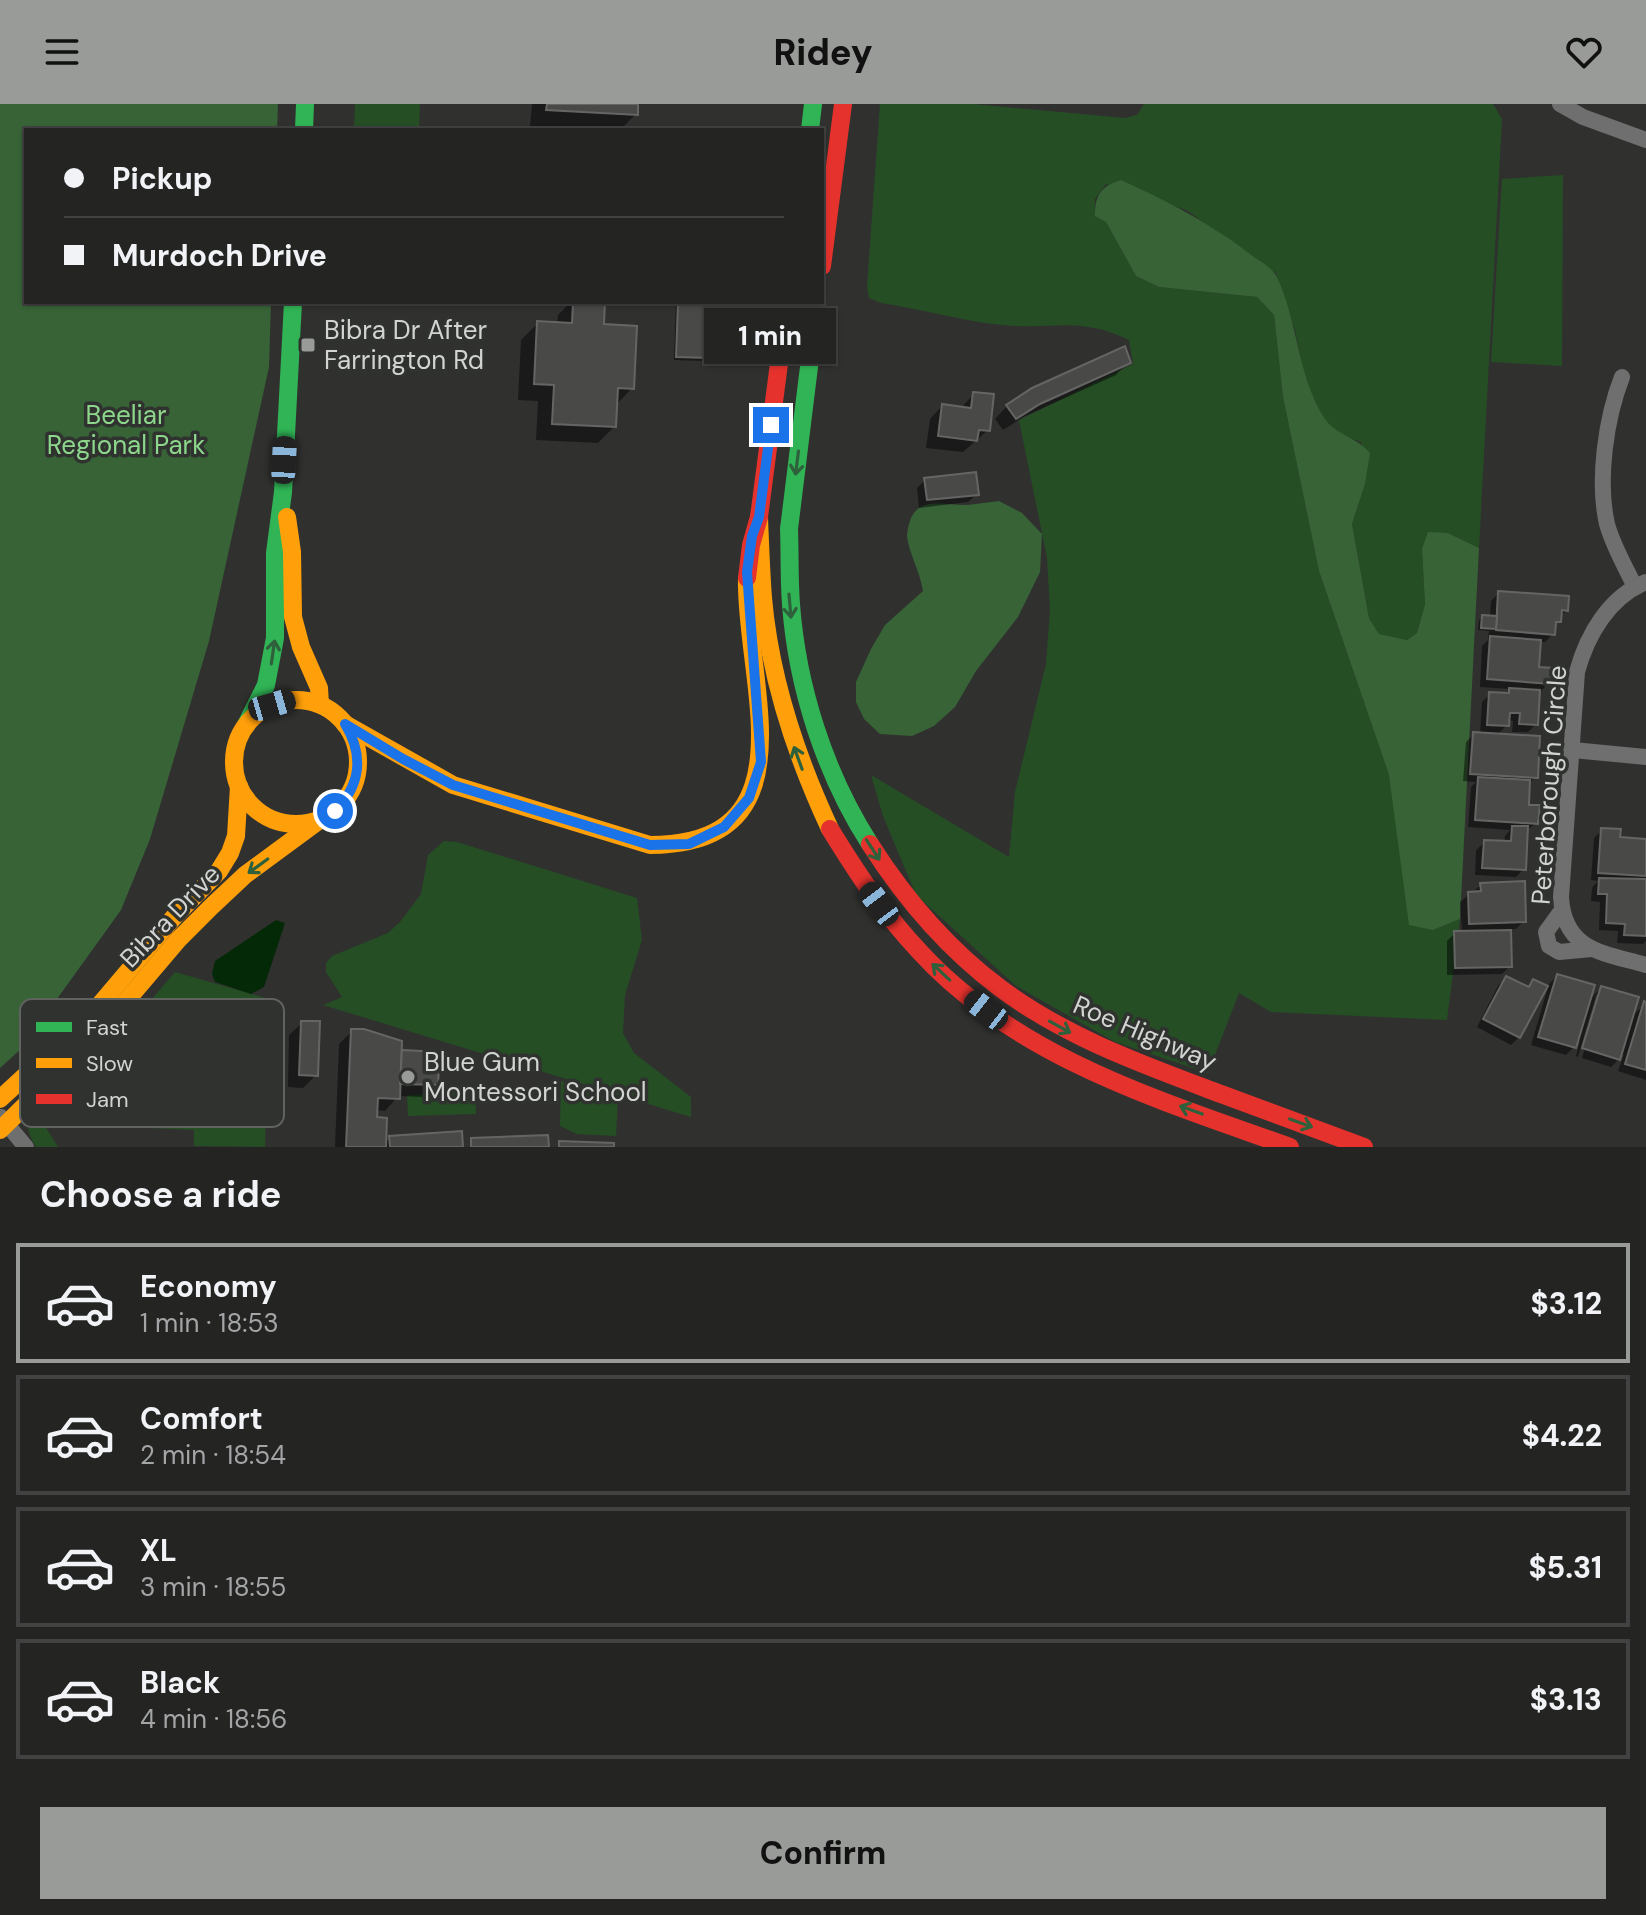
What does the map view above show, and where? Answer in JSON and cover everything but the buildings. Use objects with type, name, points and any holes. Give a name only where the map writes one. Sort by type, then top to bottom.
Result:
[{"type":"main road","points":[[304,128],[305,104]]},
{"type":"main road","points":[[810,128],[813,104]]},
{"type":"main road","points":[[824,251],[843,104]]},
{"type":"main road","points":[[293,304],[283,492],[275,553],[273,654],[266,685],[238,739],[234,754],[234,771],[239,786],[259,812],[273,820],[297,824],[321,819],[335,811],[354,785],[358,769],[354,738],[345,724]]},
{"type":"main road","points":[[246,725],[258,713],[280,702],[304,700],[320,704],[345,724],[453,785],[650,845],[689,844],[707,837],[738,814],[749,798],[761,762],[747,572],[752,536],[759,517],[787,304]]},
{"type":"main road","name":"Roe Highway","points":[[817,304],[789,529],[789,600],[795,648],[819,741],[859,829],[885,869],[930,925],[965,959],[1042,1016],[1084,1040],[1128,1059],[1364,1147]]},
{"type":"main road","points":[[283,492],[292,552],[293,617],[301,647],[319,688],[320,704]]},
{"type":"main road","name":"Roe Highway","points":[[759,517],[760,579],[766,628],[786,726],[803,773],[837,841],[894,924],[966,994],[1007,1025],[1050,1051],[1119,1083],[1290,1147]]},
{"type":"main road","name":"Bibra Drive","points":[[105,999],[173,918],[217,874],[232,850],[237,831],[239,786]]},
{"type":"main road","name":"Bibra Drive","points":[[128,999],[178,940],[245,875],[321,819]]},
{"type":"main road","name":"Bibra Drive","points":[[0,1099],[20,1082]]},
{"type":"main road","name":"Bibra Drive","points":[[2,1123],[20,1106]]},
{"type":"street","points":[[1560,104],[1583,117],[1646,140]]},
{"type":"street","points":[[1622,377],[1609,414],[1604,504],[1612,541],[1640,585]]},
{"type":"street","name":"Peterborough Circle","points":[[1592,949],[1572,935],[1562,910],[1577,672],[1595,628],[1611,607],[1640,585]]},
{"type":"street","points":[[1573,750],[1646,757]]},
{"type":"street","points":[[1562,910],[1546,932],[1549,946],[1559,952],[1592,949],[1646,965]]},
{"type":"street","points":[[2,1123],[26,1147]]},
{"type":"shaded area","points":[[355,104],[420,104],[419,128],[354,128]]},
{"type":"shaded area","points":[[880,104],[973,104],[1125,118],[1137,115],[1144,104],[1493,104],[1502,119],[1479,548],[1448,533],[1422,549],[1425,604],[1417,633],[1407,640],[1379,634],[1369,618],[1352,524],[1365,484],[1361,442],[1336,433],[1324,419],[1306,384],[1295,330],[1276,273],[1186,210],[1106,184],[1095,199],[1095,215],[1106,222],[1136,276],[1159,287],[1257,297],[1274,315],[1283,397],[1319,571],[1389,775],[1433,930],[1460,919],[1447,1020],[1271,1012],[1239,993],[1208,1073],[1115,1042],[1016,986],[916,895],[883,816],[871,775],[1009,857],[1015,792],[1046,664],[1050,610],[1047,558],[1019,420],[1133,364],[1129,340],[1095,328],[987,323],[881,303],[869,298],[867,287]]},
{"type":"shaded area","points":[[1563,175],[1562,366],[1491,362],[1502,179]]},
{"type":"shaded area","points":[[444,841],[457,842],[637,898],[642,940],[625,995],[623,1033],[634,1053],[691,1097],[691,1117],[323,1005],[342,997],[326,972],[326,963],[332,956],[388,933],[400,922],[421,894],[428,855]]},
{"type":"shaded area","points":[[276,920],[285,923],[264,987],[251,994],[215,982],[212,974],[215,961]]},
{"type":"shaded area","points":[[175,972],[269,999],[152,999]]},
{"type":"shaded area","points":[[561,1081],[618,1101],[616,1136],[577,1134],[560,1126]]},
{"type":"shaded area","points":[[475,1092],[476,1114],[408,1116],[407,1095]]},
{"type":"shaded area","points":[[46,1127],[58,1147],[36,1147],[28,1128]]},
{"type":"shaded area","points":[[127,1127],[266,1127],[265,1147],[194,1146],[194,1130]]},
{"type":"green space","name":"Beeliar Regional Park","points":[[0,104],[278,104],[277,128],[24,128],[24,304],[271,304],[269,367],[209,641],[150,839],[121,910],[57,999],[20,999],[20,1050],[0,1068]]},
{"type":"green space","points":[[1121,180],[1206,224],[1267,266],[1277,277],[1314,400],[1333,428],[1370,453],[1365,484],[1352,524],[1369,618],[1379,634],[1407,640],[1417,633],[1425,604],[1422,549],[1428,532],[1448,533],[1479,548],[1460,919],[1433,930],[1409,925],[1389,775],[1319,571],[1283,397],[1274,315],[1257,297],[1159,287],[1136,276],[1106,222],[1095,216],[1100,192]]},
{"type":"green space","points":[[999,501],[1022,513],[1042,534],[1040,572],[1018,617],[976,671],[955,707],[934,726],[912,736],[880,734],[864,719],[856,702],[856,682],[885,625],[923,591],[907,536],[913,515],[925,505]]},
{"type":"traffic: fast","points":[[304,128],[305,104]]},
{"type":"traffic: fast","points":[[810,128],[813,104]]},
{"type":"traffic: fast","points":[[246,725],[266,685],[275,638],[275,553],[283,492],[293,304]]},
{"type":"traffic: fast","points":[[789,529],[817,304]]},
{"type":"traffic: fast","points":[[789,529],[794,635],[807,698],[827,759],[870,844]]},
{"type":"traffic: slow","points":[[287,517],[292,552],[293,617],[301,647],[319,688],[320,704]]},
{"type":"traffic: slow","points":[[759,517],[766,628],[778,687],[806,773],[830,829]]},
{"type":"traffic: slow","points":[[345,724],[453,785],[650,845],[702,838],[735,817],[753,787],[760,749],[747,578]]},
{"type":"traffic: slow","points":[[296,700],[320,705],[340,718],[353,738],[358,762],[353,786],[340,806],[320,819],[296,824],[272,819],[252,806],[239,786],[234,762],[239,738],[252,718],[272,705],[296,700]]},
{"type":"traffic: slow","points":[[105,999],[174,917],[219,871],[236,836],[239,786]]},
{"type":"traffic: slow","points":[[128,999],[178,940],[245,875],[321,819]]},
{"type":"traffic: slow","points":[[0,1099],[20,1081]]},
{"type":"traffic: slow","points":[[0,1130],[20,1110]]},
{"type":"traffic: jam","points":[[824,251],[843,104]]},
{"type":"traffic: jam","points":[[747,578],[751,545],[759,517],[787,304]]},
{"type":"traffic: jam","points":[[830,829],[872,893],[907,938],[958,989],[1000,1021],[1092,1072],[1290,1147]]},
{"type":"traffic: jam","points":[[870,844],[898,884],[945,940],[1000,988],[1052,1022],[1135,1061],[1364,1147]]},
{"type":"place","name":"Bibra Dr After Farrington Rd","points":[[308,345]]},
{"type":"place","name":"Blue Gum Montessori School","points":[[408,1077]]},
{"type":"route","points":[[335,811],[354,785],[358,769],[354,738],[345,724],[453,785],[650,845],[689,844],[724,827],[749,798],[761,762],[747,572],[752,536],[759,517],[771,425]]}]
